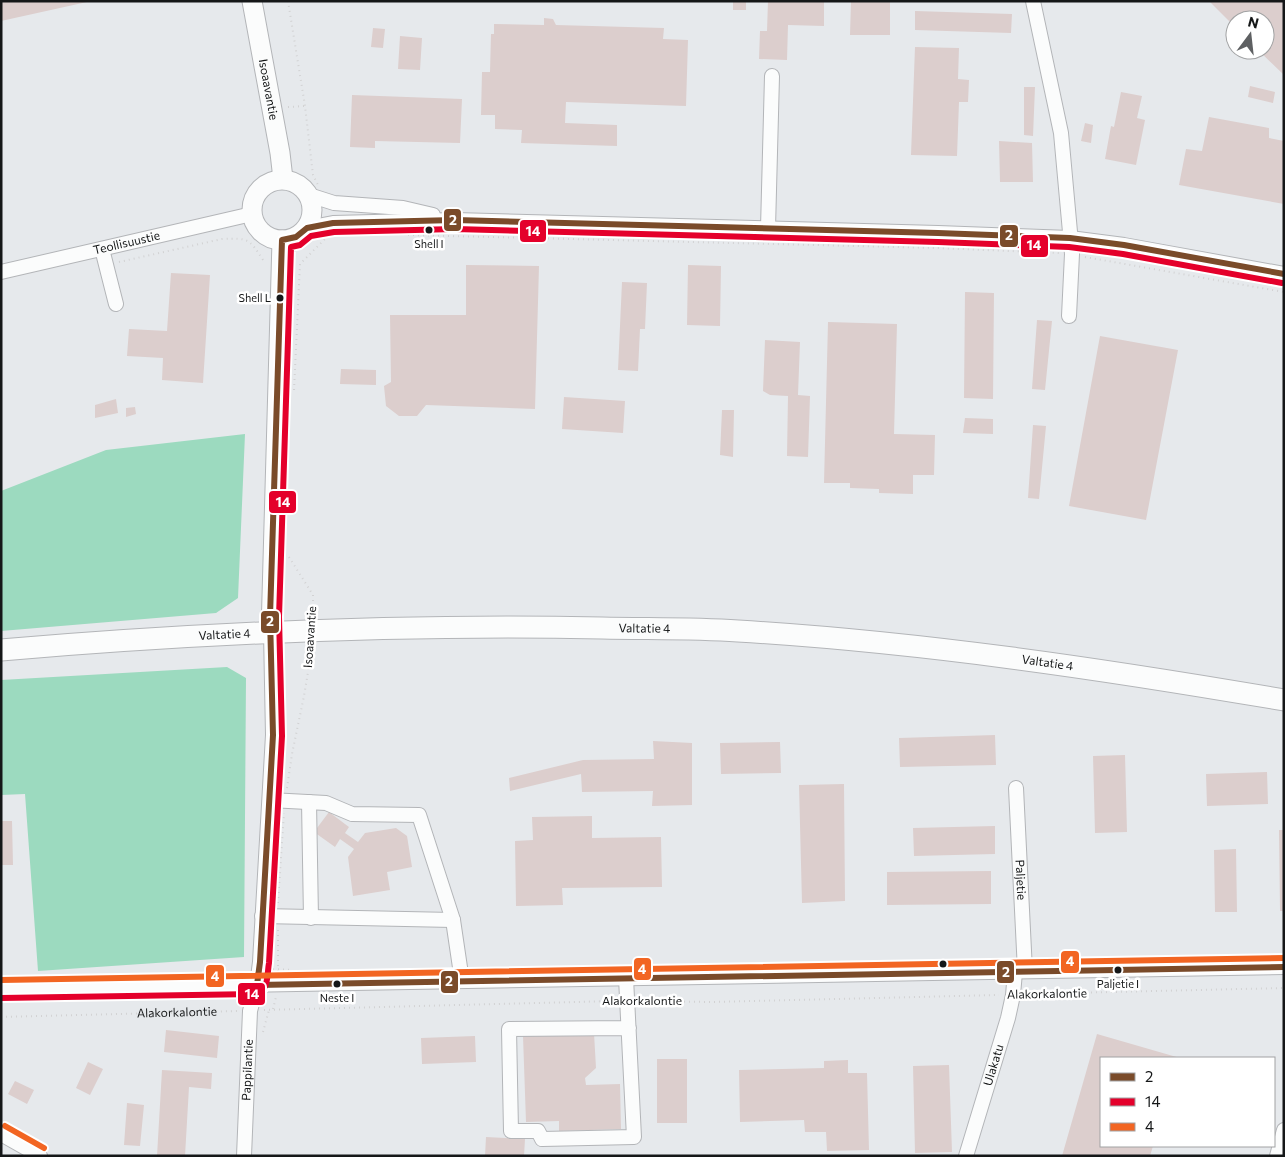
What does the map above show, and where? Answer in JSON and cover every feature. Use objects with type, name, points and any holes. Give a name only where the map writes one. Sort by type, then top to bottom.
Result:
[{"type":"highway","name":"Valtatie 4","points":[[1,650],[271,632],[502,626],[737,631],[936,648],[1132,674],[1284,700]]},
{"type":"main road","name":"Isoaavantie","points":[[252,1],[280,153],[283,179]]},
{"type":"main road","points":[[283,179],[294,181],[309,195],[312,215],[307,228],[296,237],[282,240],[266,235],[254,222],[252,214],[253,201],[259,190],[270,182],[283,179]]},
{"type":"main road","points":[[271,632],[282,240]]},
{"type":"street","points":[[1033,1],[1061,132],[1072,254],[1070,316]]},
{"type":"street","points":[[768,228],[772,76]]},
{"type":"street","points":[[309,195],[334,203],[403,208],[455,220]]},
{"type":"street","name":"Teollisuustie","points":[[1,272],[252,214]]},
{"type":"street","points":[[307,228],[333,223],[455,220],[1070,238],[1124,245],[1284,274]]},
{"type":"street","points":[[102,249],[116,304]]},
{"type":"street","points":[[258,985],[273,736],[271,632]]},
{"type":"street","name":"Paljetie","points":[[1016,788],[1020,972]]},
{"type":"street","points":[[270,800],[326,804],[352,814],[419,816],[453,920],[462,981]]},
{"type":"street","points":[[309,802],[311,918]]},
{"type":"street","points":[[262,916],[453,920]]},
{"type":"street","name":"Alakorkalontie","points":[[1,989],[1284,967]]},
{"type":"street","name":"Ulakatu","points":[[966,1156],[1006,1027],[1020,972]]},
{"type":"street","points":[[626,978],[628,1000],[634,1136],[542,1139],[538,1131],[511,1131],[509,1029],[629,1028]]},
{"type":"street","name":"Pappilantie","points":[[244,1156],[250,1011],[258,985]]},
{"type":"street","points":[[1277,1156],[1284,1130]]},
{"type":"street","points":[[1,1134],[40,1156]]},
{"type":"path","points":[[288,1],[314,176],[321,189],[334,197],[334,203]]},
{"type":"path","points":[[286,108],[305,106]]},
{"type":"path","points":[[294,391],[300,264],[333,232],[333,223]]},
{"type":"path","points":[[400,235],[936,248],[1072,254],[1284,292]]},
{"type":"path","points":[[106,265],[222,239],[244,239],[253,244],[263,260],[281,261]]},
{"type":"path","name":"Isoaavantie","points":[[273,1009],[279,984],[278,917],[282,825],[292,754],[312,651],[313,631],[313,595],[289,559],[289,549]]},
{"type":"path","name":"Alakorkalontie","points":[[1,1017],[628,1000],[712,1002],[1284,988]]},
{"type":"green space","points":[[245,434],[238,598],[216,613],[1,631],[1,491],[106,450]]},
{"type":"green space","points":[[227,667],[246,678],[244,957],[38,971],[25,794],[1,795],[1,680]]},
{"type":"building","points":[[1,1],[87,1],[87,2],[1,21]]},
{"type":"building","points":[[733,1],[746,1],[746,10],[733,10]]},
{"type":"building","points":[[768,1],[824,1],[824,26],[788,25],[787,60],[759,59],[760,31],[767,31]]},
{"type":"building","points":[[851,1],[890,1],[890,35],[850,35]]},
{"type":"building","points":[[1209,1],[1284,1],[1284,75],[1268,60],[1275,60],[1275,10],[1225,10],[1225,17]]},
{"type":"building","points":[[915,11],[1012,14],[1011,33],[915,30]]},
{"type":"building","points":[[544,18],[553,19],[556,25],[664,28],[663,39],[688,40],[686,106],[566,102],[565,123],[617,125],[617,146],[521,143],[522,130],[495,129],[495,115],[481,115],[482,72],[490,72],[491,34],[494,34],[494,24],[544,25]]},
{"type":"building","points":[[373,28],[385,29],[383,48],[371,47]]},
{"type":"building","points":[[400,36],[422,38],[420,70],[398,69]]},
{"type":"building","points":[[915,47],[959,48],[958,79],[969,80],[968,102],[959,102],[957,156],[911,155]]},
{"type":"building","points":[[1250,86],[1275,92],[1273,103],[1248,97]]},
{"type":"building","points":[[1024,87],[1035,87],[1033,136],[1024,135]]},
{"type":"building","points":[[1121,92],[1142,96],[1137,118],[1145,120],[1136,165],[1105,159],[1111,126],[1114,127]]},
{"type":"building","points":[[352,95],[462,99],[460,143],[375,141],[375,148],[350,147]]},
{"type":"building","points":[[1209,117],[1269,128],[1269,138],[1284,141],[1284,204],[1179,185],[1186,149],[1202,151]]},
{"type":"building","points":[[1085,123],[1093,125],[1091,143],[1081,141]]},
{"type":"building","points":[[999,141],[1032,143],[1033,182],[1000,182]]},
{"type":"building","points":[[466,265],[539,266],[535,409],[426,405],[417,416],[399,416],[386,406],[384,386],[391,382],[390,315],[466,315]]},
{"type":"building","points":[[688,265],[721,266],[720,326],[687,325]]},
{"type":"building","points":[[171,273],[210,275],[203,383],[162,380],[163,358],[127,356],[129,329],[167,331]]},
{"type":"building","points":[[622,282],[647,283],[645,329],[640,329],[638,371],[618,370]]},
{"type":"building","points":[[965,292],[994,293],[993,399],[964,398]]},
{"type":"building","points":[[1037,320],[1052,321],[1045,390],[1032,389]]},
{"type":"building","points":[[828,322],[897,324],[894,434],[935,435],[934,475],[913,475],[913,494],[879,493],[879,489],[850,488],[850,483],[824,483]]},
{"type":"building","points":[[1100,336],[1178,350],[1146,520],[1069,506]]},
{"type":"building","points":[[765,340],[800,342],[798,395],[810,396],[808,457],[787,456],[788,396],[770,395],[763,391]]},
{"type":"building","points":[[341,369],[376,370],[376,385],[340,384]]},
{"type":"building","points":[[564,397],[625,401],[623,433],[562,429]]},
{"type":"building","points":[[116,399],[118,413],[95,418],[95,405]]},
{"type":"building","points":[[135,407],[136,414],[126,417],[126,408]]},
{"type":"building","points":[[722,410],[734,410],[733,457],[720,455]]},
{"type":"building","points":[[965,418],[993,419],[993,434],[963,433]]},
{"type":"building","points":[[1033,425],[1046,426],[1039,499],[1028,498]]},
{"type":"building","points":[[995,735],[996,765],[900,767],[899,738]]},
{"type":"building","points":[[653,741],[692,743],[692,805],[652,806],[653,791],[582,792],[581,774],[510,791],[509,778],[583,760],[654,759]]},
{"type":"building","points":[[780,742],[781,773],[721,774],[720,743]]},
{"type":"building","points":[[1125,755],[1127,832],[1095,833],[1093,756]]},
{"type":"building","points":[[1267,772],[1268,804],[1207,806],[1206,774]]},
{"type":"building","points":[[844,784],[845,901],[802,903],[799,785]]},
{"type":"building","points":[[329,812],[349,827],[345,833],[358,842],[365,833],[396,828],[407,836],[412,867],[387,872],[390,890],[353,896],[348,857],[354,849],[340,839],[335,847],[314,832]]},
{"type":"building","points":[[592,816],[592,838],[661,837],[662,887],[562,888],[563,905],[516,906],[515,841],[533,840],[532,817]]},
{"type":"building","points":[[1,821],[12,821],[13,865],[1,865]]},
{"type":"building","points":[[995,826],[995,854],[914,856],[913,828]]},
{"type":"building","points":[[1279,830],[1284,830],[1284,911],[1280,911]]},
{"type":"building","points":[[1236,849],[1237,912],[1215,912],[1214,850]]},
{"type":"building","points":[[991,871],[991,904],[887,905],[887,872]]},
{"type":"building","points":[[166,1030],[219,1036],[217,1058],[164,1052]]},
{"type":"building","points":[[594,1033],[596,1068],[585,1078],[586,1085],[620,1084],[621,1129],[559,1131],[559,1121],[526,1122],[523,1036]]},
{"type":"building","points":[[1097,1034],[1177,1057],[1100,1057],[1100,1147],[1153,1147],[1150,1156],[1062,1156]]},
{"type":"building","points":[[475,1036],[476,1062],[422,1064],[421,1038]]},
{"type":"building","points":[[657,1059],[687,1059],[687,1123],[657,1123]]},
{"type":"building","points":[[848,1060],[848,1073],[867,1073],[869,1150],[827,1151],[826,1132],[805,1132],[804,1120],[740,1122],[739,1070],[824,1068],[824,1061]]},
{"type":"building","points":[[88,1062],[103,1069],[90,1095],[76,1088]]},
{"type":"building","points":[[949,1065],[952,1152],[915,1153],[913,1066]]},
{"type":"building","points":[[162,1070],[212,1073],[211,1089],[189,1087],[185,1156],[157,1156]]},
{"type":"building","points":[[15,1081],[34,1090],[27,1104],[8,1094]]},
{"type":"building","points":[[127,1103],[144,1105],[140,1146],[124,1145]]},
{"type":"building","points":[[486,1137],[525,1139],[524,1156],[485,1156]]},
{"type":"transit line","name":"2","points":[[1284,274],[1124,245],[1070,238],[938,233],[455,220],[333,223],[307,228],[296,237],[282,240],[270,617],[273,735],[260,962],[257,985],[1284,967]]},
{"type":"transit line","name":"14","points":[[1,998],[257,994],[266,985],[269,963],[282,736],[279,617],[291,247],[300,245],[311,236],[334,232],[455,229],[938,242],[1069,247],[1123,254],[1282,283]]},
{"type":"transit line","name":"4","points":[[1,980],[1284,958]]},
{"type":"transit line","name":"4","points":[[5,1126],[44,1148]]},
{"type":"place","name":"Shell I","points":[[429,230]]},
{"type":"place","name":"Shell L","points":[[280,298]]},
{"type":"place","name":"Paljetie I","points":[[1118,970]]},
{"type":"place","name":"Neste I","points":[[337,984]]}]
